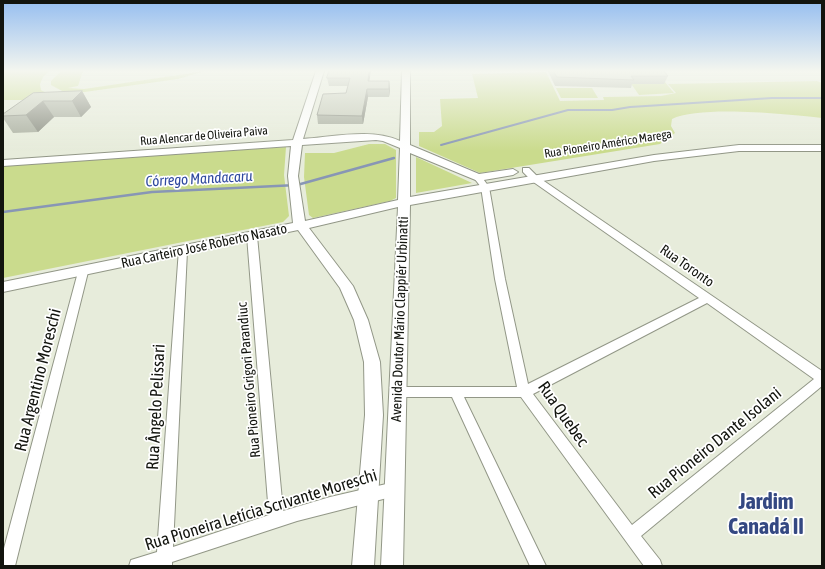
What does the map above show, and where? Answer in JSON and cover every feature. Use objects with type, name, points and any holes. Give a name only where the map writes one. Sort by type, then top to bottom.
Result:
[{"type":"main road","name":"Avenida Doutor Mário Clappiér Urbinatti","points":[[311,98],[297,142],[293,176],[294,194],[300,226],[346,286],[361,320],[372,362],[374,415],[363,566]]},
{"type":"main road","name":"Avenida Doutor Mário Clappiér Urbinatti","points":[[392,566],[404,202],[406,98]]},
{"type":"main road","name":"Rua Alencar de Oliveira Paiva","points":[[3,164],[376,137],[386,138],[405,147]]},
{"type":"main road","name":"Rua Pioneiro Américo Marega","points":[[482,182],[526,170],[691,145],[743,140],[822,141]]},
{"type":"main road","points":[[405,147],[482,182]]},
{"type":"main road","name":"Rua Pioneiro Américo Marega","points":[[482,182],[535,179],[700,152],[774,147],[822,148]]},
{"type":"main road","name":"Rua Carteiro José Roberto Nasato","points":[[3,287],[83,272],[300,226],[482,182]]},
{"type":"street","name":"Rua Toronto","points":[[526,170],[535,179],[822,378]]},
{"type":"street","name":"Rua Quebec","points":[[482,182],[500,279],[524,392],[654,566]]},
{"type":"street","name":"Rua Pioneiro Grigori Parandiuc","points":[[252,236],[276,521]]},
{"type":"street","name":"Rua Ângelo Pelissari","points":[[164,562],[182,251]]},
{"type":"street","name":"Rua Argentino Moreschi","points":[[8,566],[83,272]]},
{"type":"street","points":[[397,392],[524,392],[708,298]]},
{"type":"street","name":"Rua Pioneiro Dante Isolani","points":[[631,535],[822,378]]},
{"type":"street","points":[[456,393],[538,566]]},
{"type":"street","name":"Rua Pioneira Letícia Scrivante Moreschi","points":[[137,566],[164,562],[276,521],[368,495],[395,489]]},
{"type":"green space","points":[[3,98],[41,98],[36,100],[3,100]]},
{"type":"green space","points":[[558,98],[560,101],[604,100],[603,98],[822,98],[822,118],[788,114],[723,111],[702,112],[672,119],[671,126],[675,133],[660,144],[480,173],[419,146],[419,132],[434,132],[442,126],[440,99]]},
{"type":"green space","points":[[561,98],[598,98],[561,98]]},
{"type":"green space","points":[[369,144],[385,144],[396,150],[396,198],[390,201],[313,218],[309,215],[304,177],[305,153],[334,153]]},
{"type":"green space","points":[[286,147],[284,175],[289,216],[283,222],[3,278],[3,166]]},
{"type":"green space","points":[[416,157],[472,183],[416,193]]},
{"type":"building","points":[[26,98],[75,98],[72,101],[43,101],[26,115],[3,116],[3,114]]},
{"type":"building","points":[[322,98],[365,98],[362,116],[317,115]]},
{"type":"waterway","name":"Córrego Mandacaru","points":[[441,145],[568,110],[612,110],[630,107],[772,98],[822,98]]},
{"type":"waterway","name":"Córrego Mandacaru","points":[[3,212],[152,192],[297,185],[394,158]]},
{"type":"district","name":"Jardim Canadá II","points":[[766,514]]}]
